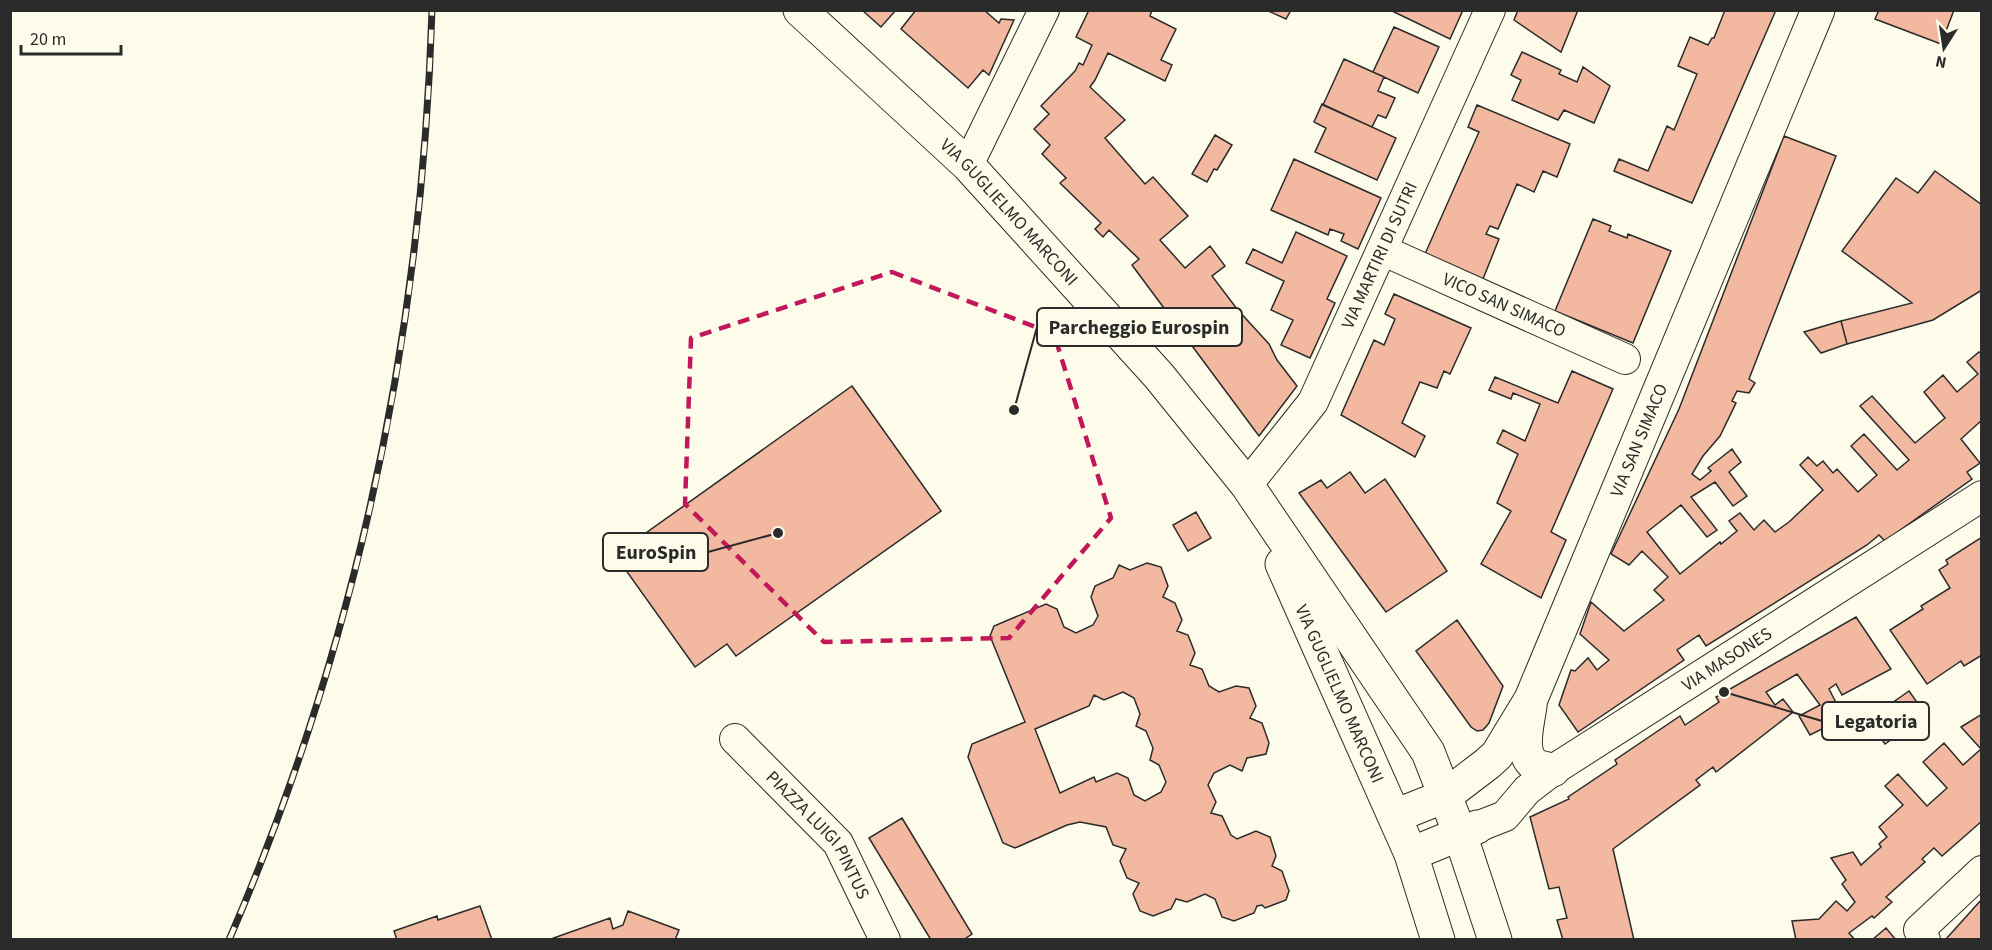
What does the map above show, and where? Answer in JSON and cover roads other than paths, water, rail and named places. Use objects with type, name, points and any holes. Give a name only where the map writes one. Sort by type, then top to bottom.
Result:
[{"type":"main road","name":"VIA GUGLIELMO MARCONI","points":[[800,10],[968,165],[1159,376],[1247,485],[1428,752],[1446,796],[1469,830],[1495,939]]},
{"type":"main road","name":"VIA SAN SIMACO","points":[[1395,816],[1446,796],[1497,755],[1531,699],[1818,10]]},
{"type":"main road","name":"VIA GUGLIELMO MARCONI","points":[[1247,485],[1412,854],[1438,939]]},
{"type":"main road","points":[[1531,699],[1526,742],[1528,757],[1536,766],[1553,770]]},
{"type":"main road","points":[[1412,854],[1469,830]]},
{"type":"street","points":[[968,165],[1044,10]]},
{"type":"street","name":"VIA MARTIRI DI SUTRI","points":[[1247,485],[1313,402],[1490,10]]},
{"type":"street","name":"VICO SAN SIMACO","points":[[1382,250],[1625,359]]},
{"type":"street","name":"VIA MASONES","points":[[1469,830],[1505,816],[1527,790],[1553,770],[1982,496]]},
{"type":"street","name":"PIAZZA LUIGI PINTUS","points":[[735,739],[838,843],[885,939]]},
{"type":"street","points":[[1924,939],[1919,930],[1982,871]]},
{"type":"railway","points":[[229,940],[274,828],[314,715],[347,600],[375,485],[397,368],[414,250],[426,131],[432,10]]},
{"type":"place","name":"Parcheggio Eurospin","points":[[1014,410]]},
{"type":"place","name":"EuroSpin","points":[[778,533]]},
{"type":"place","name":"Legatoria","points":[[1724,692]]}]
